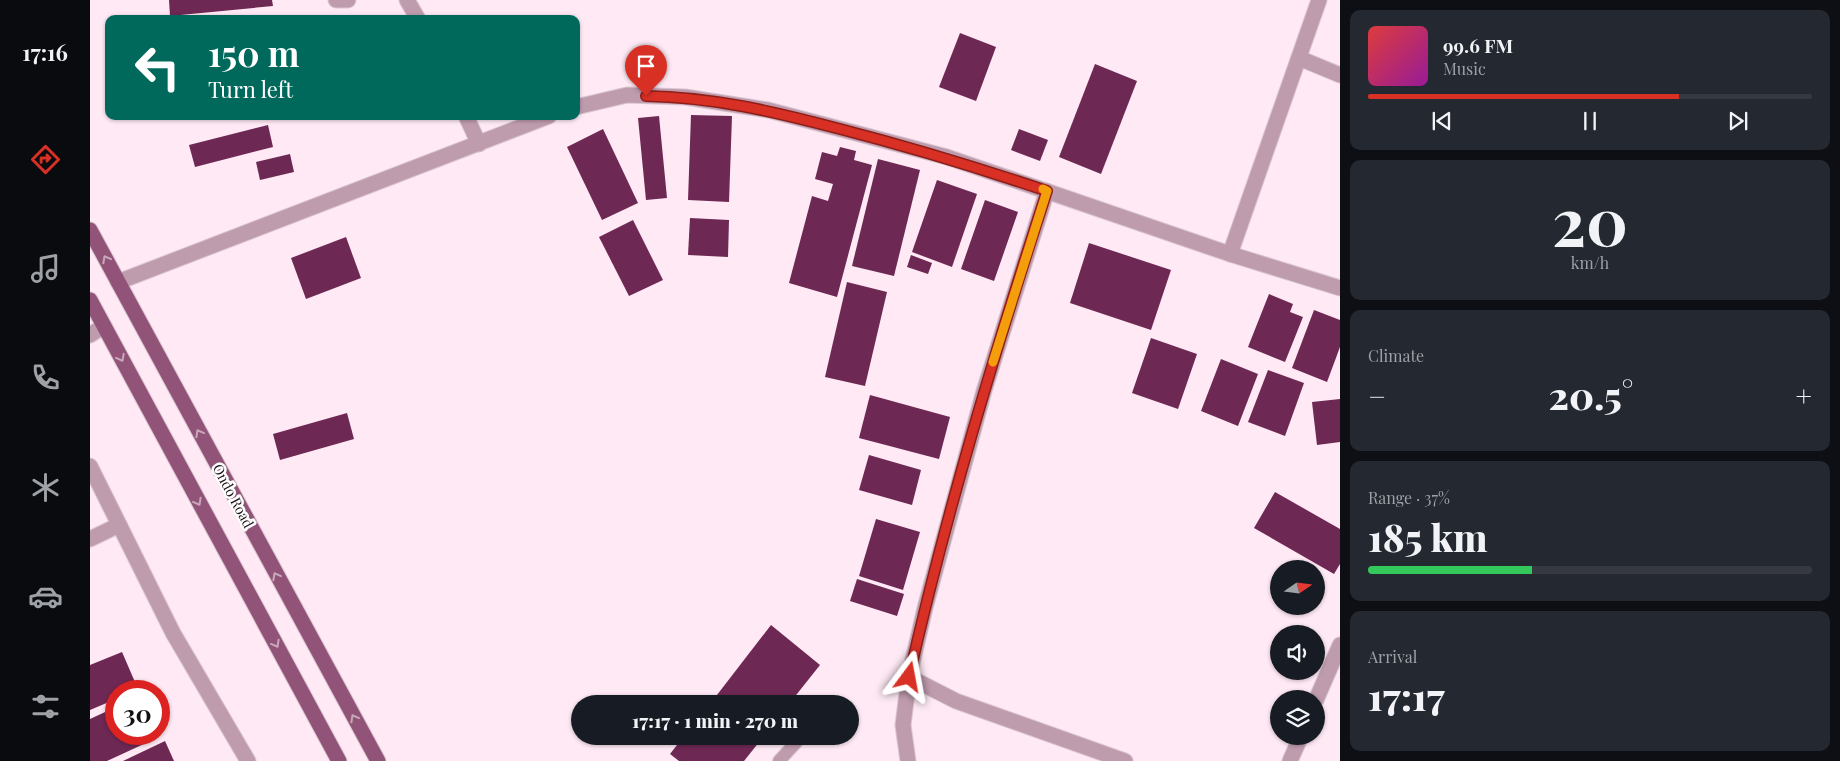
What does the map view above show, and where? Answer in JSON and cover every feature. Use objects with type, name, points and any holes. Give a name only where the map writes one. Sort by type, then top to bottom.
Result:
[{"type":"main road","name":"Ondo Road","points":[[90,230],[378,761]]},
{"type":"main road","points":[[90,300],[339,761]]},
{"type":"street","points":[[336,0],[348,0]]},
{"type":"street","points":[[407,0],[416,15]]},
{"type":"street","points":[[1230,254],[1319,0]]},
{"type":"street","points":[[1299,58],[1340,75]]},
{"type":"street","points":[[580,106],[627,95],[685,97],[768,110],[947,157],[1230,254],[1340,288]]},
{"type":"street","points":[[468,120],[479,144]]},
{"type":"street","points":[[118,282],[539,120]]},
{"type":"street","points":[[908,761],[903,724],[909,677],[925,608],[984,391],[1047,191]]},
{"type":"street","points":[[90,335],[104,326]]},
{"type":"street","points":[[90,466],[173,633],[248,761]]},
{"type":"street","points":[[90,539],[119,525]]},
{"type":"street","points":[[1320,690],[1340,645]]},
{"type":"street","points":[[909,677],[956,701],[1125,761]]},
{"type":"street","points":[[1290,761],[1297,745]]},
{"type":"lane","points":[[779,761],[794,745]]},
{"type":"building","points":[[169,0],[272,0],[273,6],[180,15],[170,15]]},
{"type":"building","points":[[960,33],[996,47],[976,101],[939,87]]},
{"type":"building","points":[[1095,64],[1137,81],[1101,174],[1059,157]]},
{"type":"building","points":[[691,115],[732,116],[729,202],[688,200]]},
{"type":"building","points":[[659,116],[667,198],[646,200],[638,118]]},
{"type":"building","points":[[268,125],[273,147],[195,167],[189,145]]},
{"type":"building","points":[[603,129],[638,203],[602,220],[567,147]]},
{"type":"building","points":[[1019,129],[1048,140],[1040,161],[1011,150]]},
{"type":"building","points":[[840,147],[856,151],[854,160],[872,165],[837,297],[789,283],[812,196],[828,201],[833,184],[815,179],[822,152],[837,156]]},
{"type":"building","points":[[290,154],[294,172],[260,180],[256,162]]},
{"type":"building","points":[[878,159],[920,170],[894,276],[852,266]]},
{"type":"building","points":[[937,180],[977,194],[952,267],[912,252]]},
{"type":"building","points":[[985,200],[1018,212],[994,281],[961,269]]},
{"type":"building","points":[[690,218],[729,220],[728,257],[688,255]]},
{"type":"building","points":[[633,220],[663,280],[629,296],[599,237]]},
{"type":"building","points":[[346,237],[361,278],[306,299],[291,258]]},
{"type":"building","points":[[1089,243],[1171,270],[1151,330],[1070,303]]},
{"type":"building","points":[[911,255],[932,263],[928,274],[907,267]]},
{"type":"building","points":[[847,282],[887,292],[865,386],[825,377]]},
{"type":"building","points":[[1269,294],[1293,304],[1290,312],[1303,317],[1285,362],[1248,347]]},
{"type":"building","points":[[1314,310],[1340,320],[1340,347],[1327,382],[1292,368]]},
{"type":"building","points":[[1151,338],[1197,354],[1178,409],[1132,393]]},
{"type":"building","points":[[1221,359],[1258,374],[1238,426],[1201,411]]},
{"type":"building","points":[[1268,370],[1304,383],[1285,436],[1248,422]]},
{"type":"building","points":[[870,395],[950,417],[939,459],[859,438]]},
{"type":"building","points":[[1340,399],[1340,442],[1317,445],[1312,402]]},
{"type":"building","points":[[347,413],[354,439],[280,460],[273,434]]},
{"type":"building","points":[[869,455],[921,470],[912,505],[859,490]]},
{"type":"building","points":[[1275,492],[1340,529],[1340,564],[1334,574],[1325,569],[1325,560],[1310,560],[1254,528]]},
{"type":"building","points":[[876,519],[920,532],[903,590],[859,576]]},
{"type":"building","points":[[857,579],[904,594],[897,616],[850,601]]},
{"type":"building","points":[[771,625],[820,665],[796,695],[717,695]]},
{"type":"building","points":[[122,652],[134,680],[105,680],[105,704],[90,710],[90,665]]},
{"type":"building","points":[[105,712],[105,745],[142,745],[107,761],[90,761],[90,719]]},
{"type":"building","points":[[157,745],[167,745],[174,761],[123,761]]},
{"type":"building","points":[[677,745],[757,745],[744,761],[679,761],[670,754]]},
{"type":"slow traffic","points":[[993,362],[1047,191],[1043,189]]},
{"type":"route","points":[[646,96],[685,97],[768,110],[947,157],[1047,191],[984,391],[925,608],[909,677]]}]
